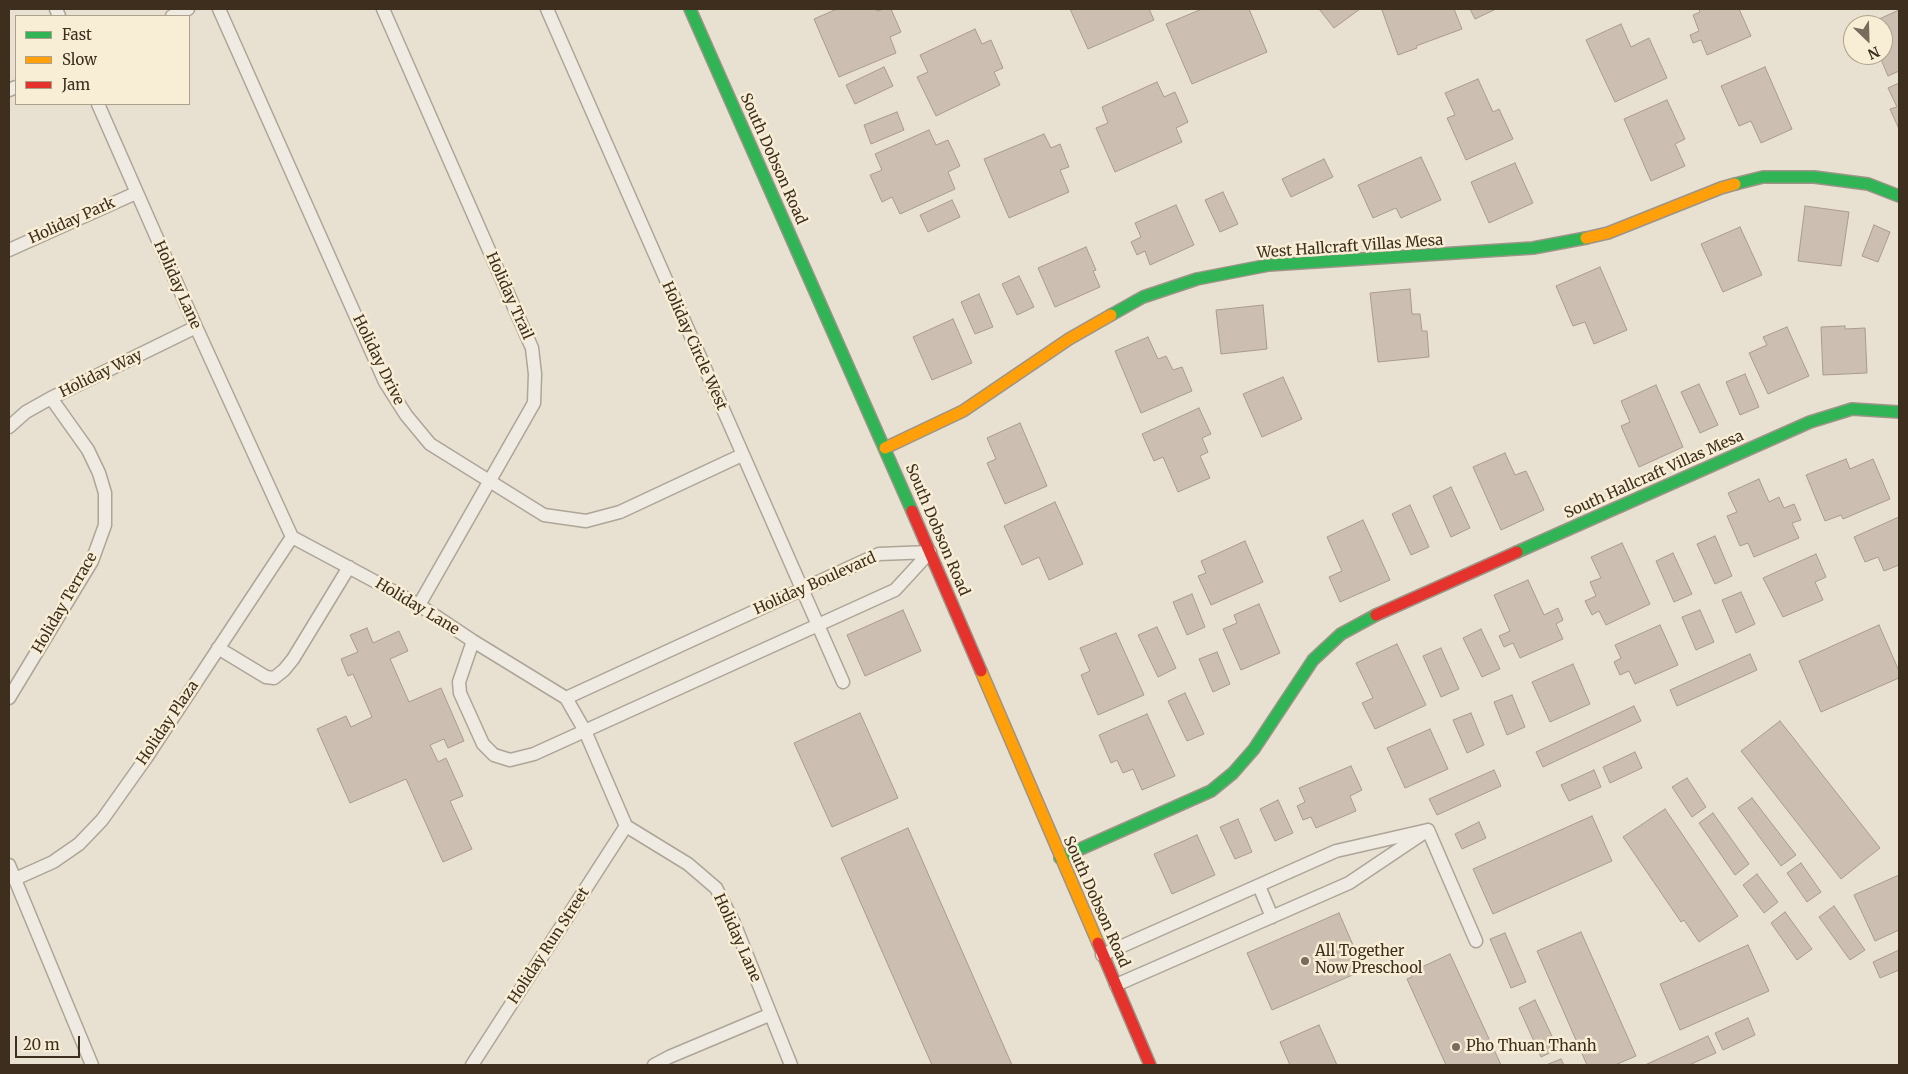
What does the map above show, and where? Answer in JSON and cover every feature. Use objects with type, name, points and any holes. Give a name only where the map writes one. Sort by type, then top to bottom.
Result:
[{"type":"street","name":"South Dobson Road","points":[[690,9],[885,448],[1150,1065]]},
{"type":"street","name":"West Hallcraft Villas Mesa","points":[[885,448],[963,411],[1069,339],[1143,297],[1197,279],[1269,265],[1440,256],[1533,248],[1571,242],[1608,233],[1721,188],[1763,177],[1814,176],[1850,181],[1868,184],[1899,196]]},
{"type":"street","name":"South Hallcraft Villas Mesa","points":[[1060,858],[1211,791],[1233,773],[1254,749],[1313,660],[1341,634],[1428,592],[1810,422],[1852,409],[1899,412]]},
{"type":"lane","points":[[174,15],[188,9]]},
{"type":"lane","name":"Holiday Drive","points":[[219,9],[385,382],[406,415],[430,444],[544,515],[586,521],[620,512],[742,455]]},
{"type":"lane","name":"Holiday Trail","points":[[383,9],[532,348],[535,374],[534,403],[419,605]]},
{"type":"lane","name":"Holiday Circle West","points":[[546,9],[843,682]]},
{"type":"lane","name":"Holiday Lane","points":[[98,105],[196,328],[292,537],[419,605],[566,698],[585,731],[626,826],[688,864],[716,888],[734,923],[791,1065]]},
{"type":"lane","name":"Holiday Park","points":[[9,250],[136,193]]},
{"type":"lane","name":"Holiday Way","points":[[9,427],[26,412],[51,398],[196,328]]},
{"type":"lane","name":"Holiday Terrace","points":[[9,698],[92,561],[104,525],[105,493],[99,474],[88,450],[51,398]]},
{"type":"lane","name":"Holiday Plaza","points":[[15,878],[53,862],[79,844],[102,820],[146,758],[292,537]]},
{"type":"lane","points":[[474,641],[459,682],[460,693],[483,744],[494,755],[510,760],[534,754],[895,590],[930,552]]},
{"type":"lane","name":"Holiday Boulevard","points":[[566,698],[879,554],[930,552]]},
{"type":"lane","points":[[218,648],[266,677],[274,678],[293,659],[349,567]]},
{"type":"lane","name":"Holiday Run Street","points":[[472,1065],[626,826]]},
{"type":"lane","points":[[1102,956],[1336,851],[1428,830]]},
{"type":"lane","points":[[1116,986],[1349,883],[1428,830]]},
{"type":"lane","points":[[1428,830],[1476,941]]},
{"type":"lane","points":[[9,865],[92,1065]]},
{"type":"lane","points":[[1259,886],[1272,917]]},
{"type":"lane","points":[[654,1065],[769,1014]]},
{"type":"building","points":[[837,9],[876,9],[877,11],[891,9],[901,32],[890,37],[896,53],[839,77],[814,19]]},
{"type":"building","points":[[1070,9],[1149,9],[1154,20],[1088,49]]},
{"type":"building","points":[[1202,9],[1249,9],[1267,52],[1192,84],[1166,24]]},
{"type":"building","points":[[1319,9],[1360,9],[1334,28]]},
{"type":"building","points":[[1454,9],[1462,29],[1416,46],[1417,48],[1398,55],[1382,10]]},
{"type":"building","points":[[1470,9],[1496,9],[1475,19]]},
{"type":"building","points":[[1699,9],[1739,9],[1751,36],[1707,55],[1701,40],[1693,43],[1690,35],[1699,31],[1693,15],[1700,12]]},
{"type":"building","points":[[1899,10],[1899,71],[1888,76],[1883,65],[1893,65],[1893,15],[1888,15]]},
{"type":"building","points":[[1621,24],[1631,47],[1649,38],[1667,78],[1615,102],[1586,40]]},
{"type":"building","points":[[975,29],[982,44],[991,40],[1003,68],[994,72],[1000,85],[936,116],[917,77],[928,72],[920,55]]},
{"type":"building","points":[[884,67],[893,86],[855,104],[846,85]]},
{"type":"building","points":[[1765,67],[1792,129],[1761,143],[1751,121],[1739,126],[1721,86]]},
{"type":"building","points":[[1478,79],[1493,112],[1499,109],[1513,139],[1466,160],[1447,118],[1455,115],[1445,93]]},
{"type":"building","points":[[1157,82],[1164,97],[1175,92],[1188,122],[1176,128],[1182,142],[1115,172],[1096,128],[1108,123],[1102,107]]},
{"type":"building","points":[[1899,83],[1899,129],[1890,109],[1897,107],[1888,88]]},
{"type":"building","points":[[1667,100],[1685,139],[1675,144],[1685,166],[1651,181],[1624,119]]},
{"type":"building","points":[[897,112],[904,130],[871,144],[864,125]]},
{"type":"building","points":[[929,130],[936,145],[948,140],[960,166],[948,172],[955,189],[900,214],[892,197],[882,202],[870,175],[882,170],[875,154]]},
{"type":"building","points":[[1044,134],[1051,148],[1060,144],[1069,167],[1060,170],[1069,192],[1009,218],[984,159]]},
{"type":"building","points":[[1421,157],[1441,200],[1401,218],[1396,208],[1373,218],[1358,185]]},
{"type":"building","points":[[1324,159],[1333,177],[1291,197],[1282,179]]},
{"type":"building","points":[[1515,163],[1533,203],[1489,223],[1471,182]]},
{"type":"building","points":[[1223,192],[1238,224],[1220,232],[1205,200]]},
{"type":"building","points":[[952,200],[960,217],[928,232],[920,215]]},
{"type":"building","points":[[1176,205],[1194,245],[1150,265],[1145,251],[1137,255],[1131,242],[1141,237],[1135,223]]},
{"type":"building","points":[[1805,206],[1849,212],[1841,266],[1798,261]]},
{"type":"building","points":[[1874,225],[1890,232],[1878,262],[1862,256]]},
{"type":"building","points":[[1740,227],[1762,275],[1723,292],[1701,244]]},
{"type":"building","points":[[1086,247],[1096,270],[1093,271],[1100,287],[1055,307],[1038,268]]},
{"type":"building","points":[[1600,267],[1627,330],[1594,344],[1585,322],[1573,326],[1556,286]]},
{"type":"building","points":[[1019,276],[1034,307],[1017,315],[1002,284]]},
{"type":"building","points":[[1410,289],[1412,314],[1420,314],[1422,331],[1427,331],[1429,357],[1378,362],[1370,293]]},
{"type":"building","points":[[979,294],[993,327],[975,334],[961,302]]},
{"type":"building","points":[[1263,305],[1267,349],[1221,354],[1216,310]]},
{"type":"building","points":[[953,319],[972,363],[932,380],[913,337]]},
{"type":"building","points":[[1845,326],[1845,329],[1865,328],[1867,373],[1823,375],[1821,327]]},
{"type":"building","points":[[1787,327],[1809,376],[1768,394],[1749,353],[1767,345],[1763,337]]},
{"type":"building","points":[[1148,337],[1158,359],[1166,356],[1173,370],[1182,367],[1192,391],[1141,413],[1115,351]]},
{"type":"building","points":[[1745,374],[1759,407],[1740,415],[1726,382]]},
{"type":"building","points":[[1283,377],[1302,419],[1262,437],[1243,394]]},
{"type":"building","points":[[1699,384],[1718,425],[1700,433],[1681,392]]},
{"type":"building","points":[[1656,385],[1683,447],[1639,467],[1621,426],[1630,422],[1621,401]]},
{"type":"building","points":[[1199,408],[1211,434],[1202,438],[1208,452],[1200,456],[1210,478],[1178,492],[1163,457],[1154,461],[1142,434]]},
{"type":"building","points":[[1020,423],[1047,486],[1005,504],[987,463],[996,459],[987,438]]},
{"type":"building","points":[[1505,453],[1515,475],[1526,471],[1544,510],[1501,530],[1473,467]]},
{"type":"building","points":[[1846,459],[1850,469],[1873,459],[1890,499],[1843,519],[1841,515],[1825,521],[1806,475]]},
{"type":"building","points":[[1759,479],[1769,502],[1779,497],[1784,508],[1794,504],[1801,520],[1792,523],[1799,538],[1754,557],[1748,543],[1740,546],[1727,516],[1737,512],[1728,493]]},
{"type":"building","points":[[1451,487],[1470,528],[1451,537],[1433,496]]},
{"type":"building","points":[[1055,502],[1083,564],[1049,580],[1039,557],[1022,565],[1004,526]]},
{"type":"building","points":[[1410,505],[1429,547],[1411,555],[1392,514]]},
{"type":"building","points":[[1899,517],[1899,565],[1884,571],[1878,557],[1865,562],[1854,537]]},
{"type":"building","points":[[1363,520],[1390,580],[1340,602],[1329,577],[1342,571],[1327,537]]},
{"type":"building","points":[[1715,536],[1732,576],[1715,584],[1697,544]]},
{"type":"building","points":[[1245,541],[1263,582],[1211,605],[1198,576],[1206,573],[1201,561]]},
{"type":"building","points":[[1622,543],[1650,604],[1606,625],[1599,611],[1592,615],[1585,601],[1596,596],[1590,582],[1601,578],[1591,557]]},
{"type":"building","points":[[1673,553],[1692,594],[1674,602],[1656,561]]},
{"type":"building","points":[[1816,554],[1826,577],[1815,582],[1823,600],[1783,617],[1763,578]]},
{"type":"building","points":[[1528,580],[1544,615],[1558,608],[1563,620],[1556,624],[1563,639],[1520,658],[1513,643],[1504,647],[1499,636],[1510,631],[1494,595]]},
{"type":"building","points":[[1741,592],[1755,624],[1736,633],[1722,600]]},
{"type":"building","points":[[1192,594],[1205,627],[1187,635],[1173,602]]},
{"type":"building","points":[[1259,604],[1280,653],[1241,670],[1223,629],[1237,623],[1234,615]]},
{"type":"building","points":[[903,610],[921,651],[865,676],[847,635]]},
{"type":"building","points":[[1700,610],[1714,642],[1696,650],[1682,617]]},
{"type":"building","points":[[1660,625],[1678,665],[1635,684],[1629,671],[1620,675],[1614,662],[1621,658],[1615,645]]},
{"type":"building","points":[[1879,625],[1899,671],[1899,678],[1821,712],[1799,661]]},
{"type":"building","points":[[1157,627],[1176,668],[1158,677],[1138,635]]},
{"type":"building","points":[[367,628],[373,643],[399,631],[408,651],[390,659],[409,702],[441,688],[464,741],[448,748],[444,739],[430,745],[438,762],[446,758],[463,796],[450,801],[472,849],[443,862],[406,779],[350,803],[317,729],[346,716],[351,727],[372,717],[353,674],[348,676],[341,659],[358,652],[350,635]]},
{"type":"building","points":[[1481,629],[1500,669],[1482,677],[1463,638]]},
{"type":"building","points":[[1116,633],[1144,695],[1098,715],[1081,675],[1090,671],[1080,648]]},
{"type":"building","points":[[1397,644],[1426,705],[1375,729],[1362,703],[1373,698],[1356,663]]},
{"type":"building","points":[[1441,648],[1459,689],[1441,697],[1423,656]]},
{"type":"building","points":[[1217,652],[1230,684],[1213,692],[1199,659]]},
{"type":"building","points":[[1750,654],[1757,670],[1677,706],[1670,690]]},
{"type":"building","points":[[1573,664],[1590,704],[1550,722],[1532,682]]},
{"type":"building","points":[[1185,693],[1204,734],[1187,741],[1168,701]]},
{"type":"building","points":[[1512,695],[1525,727],[1507,735],[1494,702]]},
{"type":"building","points":[[1634,706],[1641,721],[1543,767],[1536,752]]},
{"type":"building","points":[[860,713],[898,798],[832,827],[794,743]]},
{"type":"building","points":[[1471,713],[1484,745],[1467,753],[1453,720]]},
{"type":"building","points":[[1147,714],[1175,776],[1142,790],[1133,769],[1123,773],[1117,760],[1111,763],[1099,735]]},
{"type":"building","points":[[1780,721],[1880,848],[1841,879],[1741,751]]},
{"type":"building","points":[[1430,729],[1448,769],[1405,788],[1387,748]]},
{"type":"building","points":[[1635,752],[1642,768],[1610,783],[1603,767]]},
{"type":"building","points":[[1351,766],[1362,790],[1350,796],[1356,811],[1316,828],[1311,817],[1303,820],[1297,806],[1305,802],[1299,788]]},
{"type":"building","points":[[1494,770],[1501,786],[1437,815],[1429,799]]},
{"type":"building","points":[[1594,770],[1601,787],[1569,801],[1561,785]]},
{"type":"building","points":[[1687,778],[1706,807],[1692,817],[1672,787]]},
{"type":"building","points":[[1752,798],[1796,855],[1781,866],[1738,808]]},
{"type":"building","points":[[1278,800],[1293,833],[1275,841],[1260,809]]},
{"type":"building","points":[[1665,809],[1738,916],[1699,942],[1684,920],[1681,922],[1623,837]]},
{"type":"building","points":[[1713,813],[1749,864],[1735,875],[1699,823]]},
{"type":"building","points":[[1592,816],[1612,861],[1493,914],[1473,869]]},
{"type":"building","points":[[1238,819],[1252,852],[1235,859],[1220,827]]},
{"type":"building","points":[[1479,822],[1486,838],[1462,849],[1455,834]]},
{"type":"building","points":[[908,828],[1012,1065],[932,1065],[841,858]]},
{"type":"building","points":[[1197,835],[1215,875],[1172,894],[1154,854]]},
{"type":"building","points":[[1801,863],[1821,892],[1807,902],[1787,873]]},
{"type":"building","points":[[1757,874],[1778,902],[1764,913],[1743,885]]},
{"type":"building","points":[[1899,875],[1899,930],[1875,941],[1854,895]]},
{"type":"building","points":[[1834,906],[1865,950],[1850,960],[1819,917]]},
{"type":"building","points":[[1785,912],[1812,949],[1797,960],[1771,923]]},
{"type":"building","name":"All Together Now Preschool","points":[[1339,913],[1364,970],[1272,1010],[1247,953]]},
{"type":"building","points":[[1581,932],[1636,1056],[1615,1065],[1587,1065],[1537,951]]},
{"type":"building","points":[[1505,933],[1526,982],[1511,988],[1490,939]]},
{"type":"building","points":[[1748,945],[1769,991],[1680,1030],[1660,984]]},
{"type":"building","points":[[1899,950],[1899,970],[1880,978],[1873,962]]},
{"type":"building","points":[[1450,954],[1501,1065],[1446,1065],[1407,979],[1412,977],[1411,972]]},
{"type":"building","points":[[1535,1000],[1558,1049],[1541,1057],[1519,1008]]},
{"type":"building","points":[[1748,1018],[1755,1035],[1723,1050],[1715,1033]]},
{"type":"building","points":[[1319,1025],[1337,1065],[1290,1065],[1280,1042]]},
{"type":"building","points":[[1708,1036],[1716,1053],[1689,1065],[1645,1065]]},
{"type":"building","points":[[1561,1059],[1564,1065],[1546,1065]]},
{"type":"traffic: fast","points":[[690,9],[912,511]]},
{"type":"traffic: fast","points":[[1735,184],[1763,177],[1814,177],[1868,184],[1899,196]]},
{"type":"traffic: fast","points":[[1111,315],[1143,297],[1197,279],[1269,265],[1533,248],[1586,238]]},
{"type":"traffic: fast","points":[[1517,552],[1810,422],[1852,409],[1899,412]]},
{"type":"traffic: fast","points":[[1060,858],[1211,791],[1233,773],[1254,749],[1313,660],[1341,634],[1376,615]]},
{"type":"traffic: slow","points":[[1586,238],[1608,233],[1735,184]]},
{"type":"traffic: slow","points":[[885,448],[963,411],[1069,339],[1111,315]]},
{"type":"traffic: slow","points":[[981,671],[1098,943]]},
{"type":"traffic: jam","points":[[912,511],[981,671]]},
{"type":"traffic: jam","points":[[1376,615],[1517,552]]},
{"type":"traffic: jam","points":[[1098,943],[1150,1065]]},
{"type":"place","name":"All Together Now Preschool","points":[[1305,961]]},
{"type":"place","name":"Pho Thuan Thanh","points":[[1456,1047]]}]
